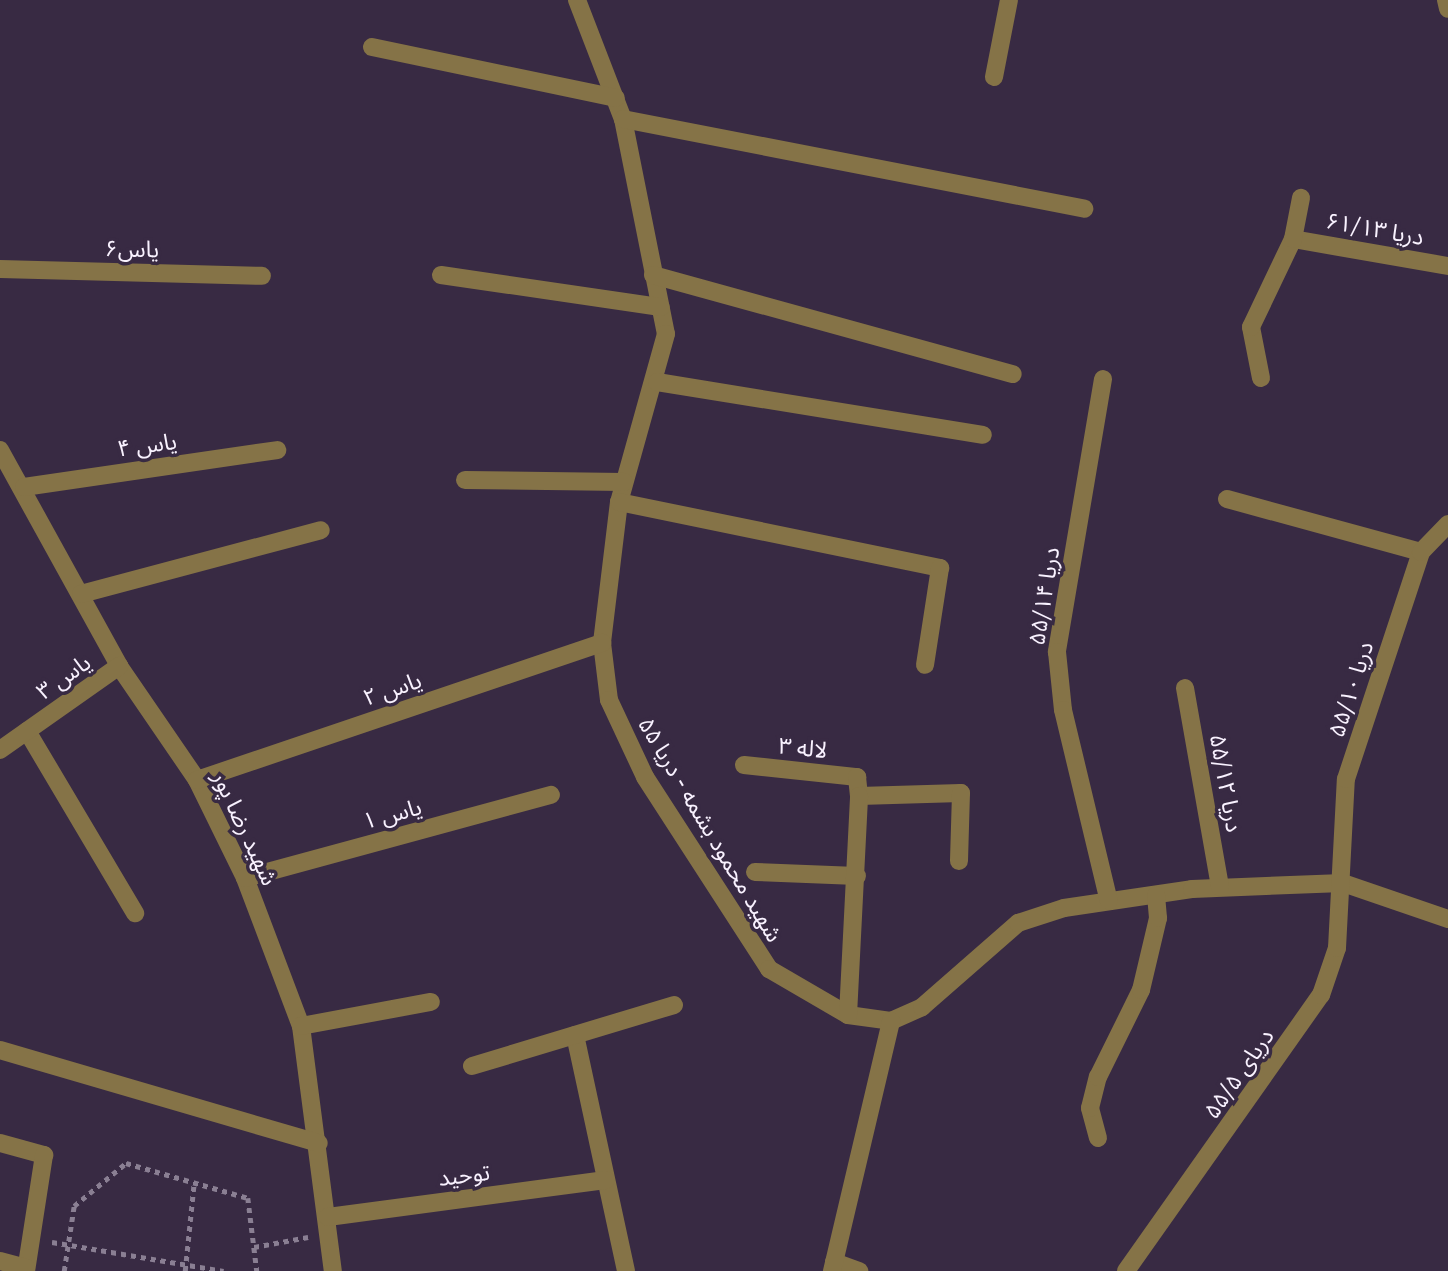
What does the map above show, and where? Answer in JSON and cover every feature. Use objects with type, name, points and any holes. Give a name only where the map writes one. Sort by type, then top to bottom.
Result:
[{"type":"street","name":"شهید محمود بشمه - دریا ۵۵","points":[[577,0],[623,120],[666,334],[657,382],[619,502],[602,643],[609,700],[621,732],[749,942],[769,969],[848,1015],[891,1021]]},
{"type":"street","points":[[994,77],[1009,0]]},
{"type":"street","points":[[1446,0],[1448,9]]},
{"type":"street","points":[[372,47],[616,98]]},
{"type":"street","points":[[623,120],[1084,209]]},
{"type":"street","points":[[1261,378],[1251,327],[1293,239],[1301,198]]},
{"type":"street","name":"دریا ۶۱/۱۳","points":[[1293,239],[1448,266]]},
{"type":"street","name":"یاس۶","points":[[0,269],[262,276]]},
{"type":"street","points":[[441,275],[661,307]]},
{"type":"street","points":[[653,275],[1013,374]]},
{"type":"street","name":"دریا ۵۵/۱۴","points":[[1103,379],[1057,652],[1063,710],[1110,901]]},
{"type":"street","points":[[657,382],[984,435]]},
{"type":"street","name":"شهید رضا پور","points":[[0,450],[24,487],[119,666],[197,780],[245,878],[301,1026],[319,1143],[333,1271]]},
{"type":"street","name":"یاس ۴","points":[[24,487],[277,450]]},
{"type":"street","points":[[465,480],[624,482]]},
{"type":"street","points":[[1227,499],[1420,552]]},
{"type":"street","points":[[619,502],[940,568],[925,665]]},
{"type":"street","name":"دریا ۵۵/۱۰","points":[[1343,883],[1346,779],[1420,552],[1448,524]]},
{"type":"street","points":[[81,594],[321,530]]},
{"type":"street","name":"یاس ۲","points":[[197,780],[602,643]]},
{"type":"street","name":"یاس ۳","points":[[0,750],[119,666]]},
{"type":"street","name":"دریا ۵۵/۱۲","points":[[1185,688],[1220,887]]},
{"type":"street","points":[[27,731],[135,913]]},
{"type":"street","name":"لاله ۳","points":[[744,765],[857,777],[859,796]]},
{"type":"street","points":[[848,1015],[859,796],[961,793],[959,861]]},
{"type":"street","name":"یاس ۱","points":[[245,878],[551,795]]},
{"type":"street","points":[[755,872],[857,876]]},
{"type":"street","points":[[859,1271],[833,1267],[891,1021],[922,1007],[1018,923],[1110,901],[1220,887],[1343,883],[1448,919]]},
{"type":"street","name":"دریای ۵۵/۵","points":[[1126,1271],[1321,995],[1337,948],[1343,883]]},
{"type":"street","points":[[1098,1138],[1090,1108],[1098,1077],[1140,990],[1158,918],[1156,895]]},
{"type":"street","points":[[301,1026],[431,1002]]},
{"type":"street","points":[[472,1066],[674,1005]]},
{"type":"street","points":[[575,1035],[626,1271]]},
{"type":"street","points":[[0,1050],[319,1143]]},
{"type":"street","points":[[0,1143],[44,1156],[26,1269],[0,1261]]},
{"type":"street","name":"توحید","points":[[329,1225],[606,1180]]},
{"type":"path","points":[[64,1271],[74,1206],[126,1163],[248,1198],[257,1271]]},
{"type":"path","points":[[185,1271],[194,1182]]},
{"type":"path","points":[[254,1247],[329,1225]]},
{"type":"path","points":[[31,1238],[224,1271]]}]
